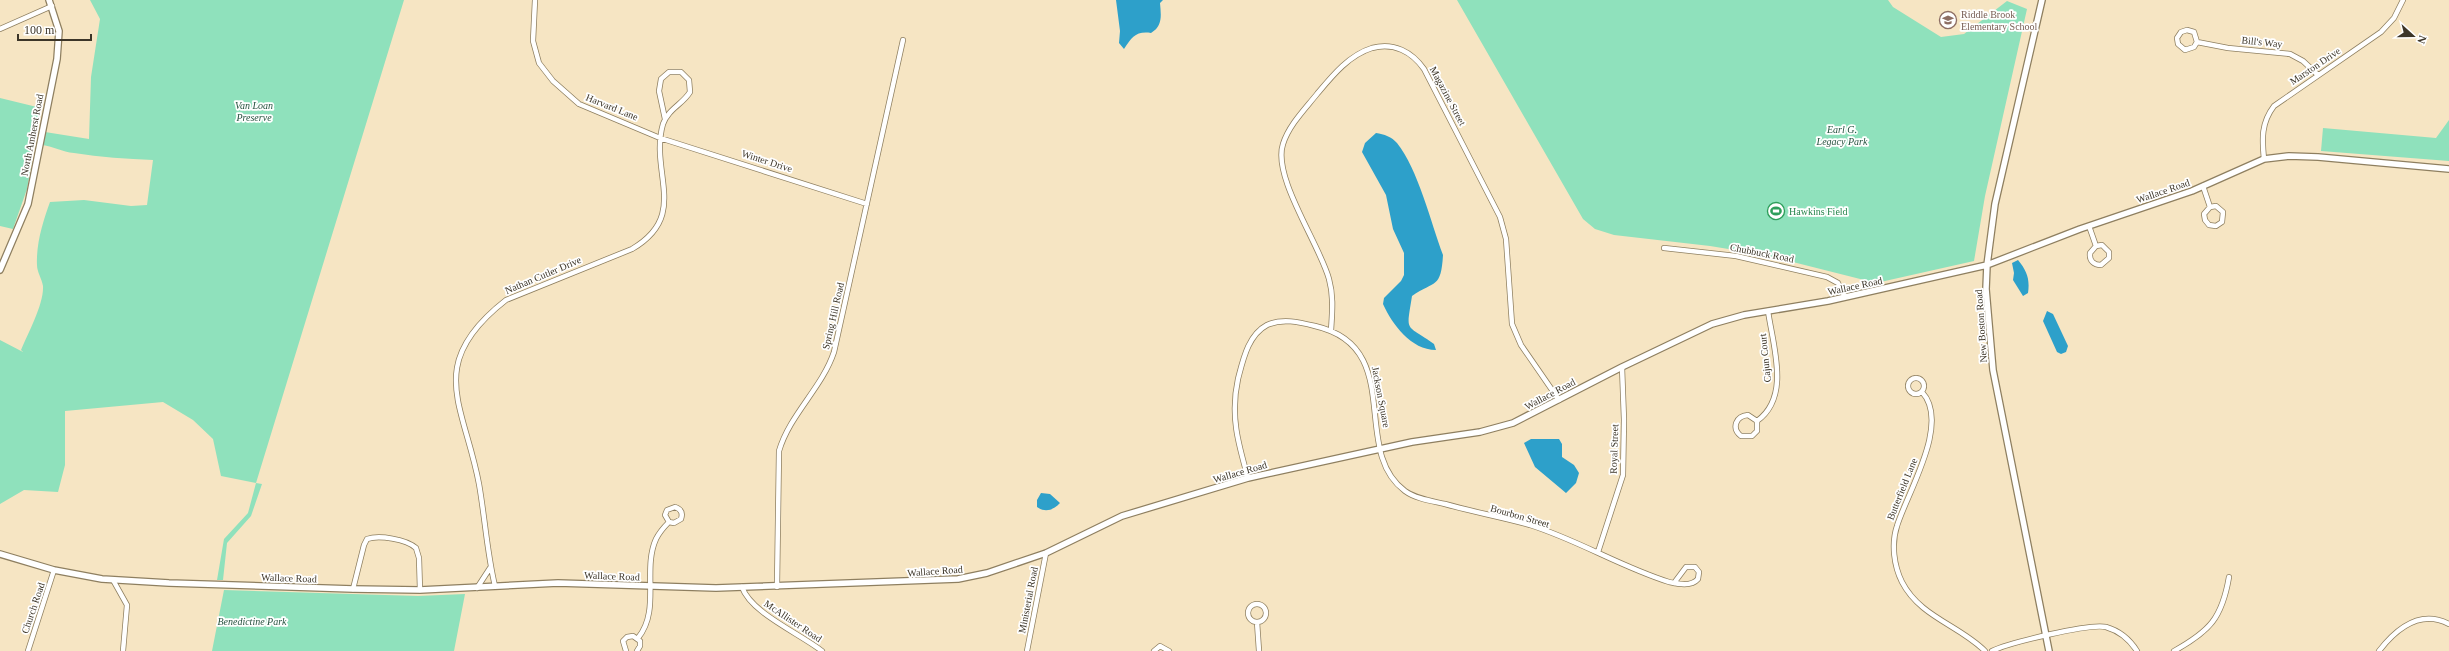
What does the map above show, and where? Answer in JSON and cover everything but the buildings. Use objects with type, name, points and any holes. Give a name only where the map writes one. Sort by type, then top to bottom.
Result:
[{"type":"street","name":"North Amherst Road","points":[[0,270],[31,190],[41,127],[59,43],[58,25],[49,0]]},
{"type":"street","name":"Harvard Lane","points":[[535,0],[533,30],[535,52],[539,63],[553,81],[570,97],[588,110],[632,124],[660,138]]},
{"type":"street","name":"New Boston Road","points":[[2042,0],[1995,204],[1987,265],[1987,310],[1992,365],[2049,651]]},
{"type":"street","name":"Marston Drive","points":[[2264,159],[2263,129],[2268,113],[2280,101],[2381,32],[2394,18],[2403,0]]},
{"type":"street","points":[[0,29],[52,6]]},
{"type":"street","name":"Bill's Way","points":[[2184,30],[2191,30],[2196,35],[2197,42],[2194,47],[2185,50],[2178,44],[2177,38],[2184,30]]},
{"type":"street","name":"Spring Hill Road","points":[[777,586],[779,451],[788,430],[825,373],[833,355],[903,40]]},
{"type":"street","name":"Bill's Way","points":[[2197,42],[2228,48],[2290,54],[2303,61],[2318,75]]},
{"type":"street","name":"Magazine Street","points":[[1331,331],[1333,300],[1329,278],[1286,177],[1281,155],[1283,144],[1301,114],[1346,63],[1371,49],[1387,46],[1399,48],[1409,53],[1424,69],[1500,217],[1506,239],[1512,324],[1521,345],[1559,400]]},
{"type":"street","name":"Nathan Cutler Drive","points":[[495,586],[490,568],[478,484],[457,402],[456,379],[460,357],[474,332],[488,315],[506,300],[632,249],[650,236],[657,227],[665,206],[666,195],[660,138],[665,119],[659,91],[661,79],[669,72],[681,72],[689,80],[690,92],[665,119]]},
{"type":"street","name":"Winter Drive","points":[[660,138],[867,204]]},
{"type":"street","name":"Wallace Road","points":[[0,554],[54,570],[113,580],[353,589],[420,590],[558,583],[742,587],[958,579],[987,573],[1046,553],[1122,516],[1248,478],[1423,439],[1497,428],[1529,416],[1622,367],[1712,324],[1768,311],[1845,297],[1987,265],[2089,226],[2203,186],[2264,159],[2289,156],[2311,157],[2449,169]]},
{"type":"street","points":[[2203,186],[2210,207]]},
{"type":"street","points":[[2210,207],[2219,208],[2223,212],[2223,219],[2219,225],[2209,225],[2205,220],[2204,214],[2210,207]]},
{"type":"street","points":[[2089,226],[2096,246]]},
{"type":"street","points":[[2102,245],[2109,252],[2109,258],[2101,265],[2095,264],[2090,259],[2090,253],[2096,246],[2102,245]]},
{"type":"street","name":"Chubbuck Road","points":[[1664,248],[1736,256],[1827,277],[1838,282],[1845,297]]},
{"type":"street","name":"Cajun Court","points":[[1757,421],[1767,412],[1776,392],[1776,371],[1768,311]]},
{"type":"street","name":"Jackson Square","points":[[1248,478],[1237,435],[1233,407],[1241,368],[1251,341],[1262,328],[1273,323],[1295,322],[1331,331],[1348,341],[1365,364],[1376,409],[1380,449]]},
{"type":"street","name":"Royal Street","points":[[1598,552],[1623,476],[1624,420],[1622,367]]},
{"type":"street","name":"Butterfield Lane","points":[[1922,392],[1929,402],[1930,432],[1922,466],[1897,526],[1894,549],[1896,566],[1902,582],[1916,602],[1934,616],[1973,639],[1985,651]]},
{"type":"street","name":"Cajun Court","points":[[1752,416],[1757,421],[1758,428],[1752,436],[1741,436],[1736,430],[1736,423],[1740,417],[1752,416]]},
{"type":"street","name":"Bourbon Street","points":[[1380,449],[1387,468],[1398,485],[1407,492],[1439,503],[1531,526],[1674,583],[1692,584],[1698,579],[1699,572],[1695,567],[1686,567],[1674,583]]},
{"type":"street","points":[[637,651],[640,646],[638,638],[648,619],[654,545],[658,535],[669,522]]},
{"type":"street","points":[[353,589],[364,545],[367,539],[372,538],[406,542],[416,548],[419,558],[420,590]]},
{"type":"street","name":"Ministerial Road","points":[[1027,651],[1046,553]]},
{"type":"street","points":[[477,588],[490,568]]},
{"type":"street","name":"Church Road","points":[[28,651],[54,570]]},
{"type":"street","points":[[2174,651],[2199,636],[2216,619],[2223,606],[2229,577]]},
{"type":"street","points":[[113,580],[127,605],[123,651]]},
{"type":"street","name":"McAllister Road","points":[[742,587],[746,596],[756,607],[822,651]]},
{"type":"street","points":[[2379,651],[2393,634],[2412,621],[2434,619],[2449,624]]},
{"type":"street","points":[[1257,622],[1259,651]]},
{"type":"street","points":[[1992,651],[2004,646],[2083,628],[2106,627],[2126,638],[2137,651]]},
{"type":"street","points":[[626,651],[623,644],[625,639],[633,636],[638,638]]},
{"type":"street","points":[[1154,651],[1160,646],[1169,651]]},
{"type":"green space","name":"Van Loan Preserve","points":[[90,0],[404,0],[256,483],[221,476],[213,439],[193,420],[163,402],[65,411],[65,465],[58,492],[24,490],[0,504],[0,340],[23,352],[21,350],[38,310],[43,293],[43,286],[37,268],[37,257],[39,241],[50,202],[84,200],[131,206],[147,205],[153,160],[114,158],[84,154],[41,145],[45,132],[89,139],[91,77],[100,19]]},
{"type":"green space","name":"Earl G. Legacy Park","points":[[1457,0],[1888,0],[1893,7],[1941,37],[1964,34],[2007,1],[2027,9],[1985,196],[1974,261],[1876,283],[1765,255],[1710,246],[1614,235],[1595,229],[1583,219]]},
{"type":"green space","points":[[0,98],[41,108],[27,189],[13,229],[0,226]]},
{"type":"green space","points":[[2449,120],[2449,161],[2321,151],[2323,128],[2436,138]]},
{"type":"green space","points":[[256,483],[262,484],[251,516],[227,543],[223,580],[217,580],[224,539],[248,513]]},
{"type":"green space","name":"Benedictine Park","points":[[224,590],[418,596],[465,594],[454,651],[212,651]]},
{"type":"water","points":[[1116,0],[1163,0],[1160,3],[1161,12],[1158,27],[1151,33],[1138,34],[1129,41],[1124,49],[1119,43],[1120,31]]},
{"type":"water","points":[[1376,133],[1393,139],[1405,154],[1418,181],[1443,255],[1441,274],[1438,279],[1412,296],[1409,317],[1410,326],[1413,330],[1434,344],[1436,350],[1418,346],[1411,341],[1397,327],[1383,304],[1384,298],[1401,281],[1404,275],[1404,253],[1393,229],[1386,195],[1362,152],[1365,143]]},
{"type":"water","points":[[2018,260],[2026,272],[2029,283],[2028,293],[2023,296],[2013,280],[2014,273],[2012,263]]},
{"type":"water","points":[[2047,311],[2053,314],[2068,346],[2066,352],[2061,354],[2057,352],[2043,321]]},
{"type":"water","points":[[1531,439],[1559,439],[1562,444],[1562,457],[1574,465],[1579,473],[1576,483],[1566,493],[1535,467],[1524,443]]},
{"type":"water","points":[[1041,493],[1050,494],[1060,503],[1049,510],[1040,509],[1037,507],[1037,500]]},
{"type":"place","name":"Riddle Brook Elementary School","points":[[1948,20]]},
{"type":"place","name":"Hawkins Field","points":[[1776,211]]}]
